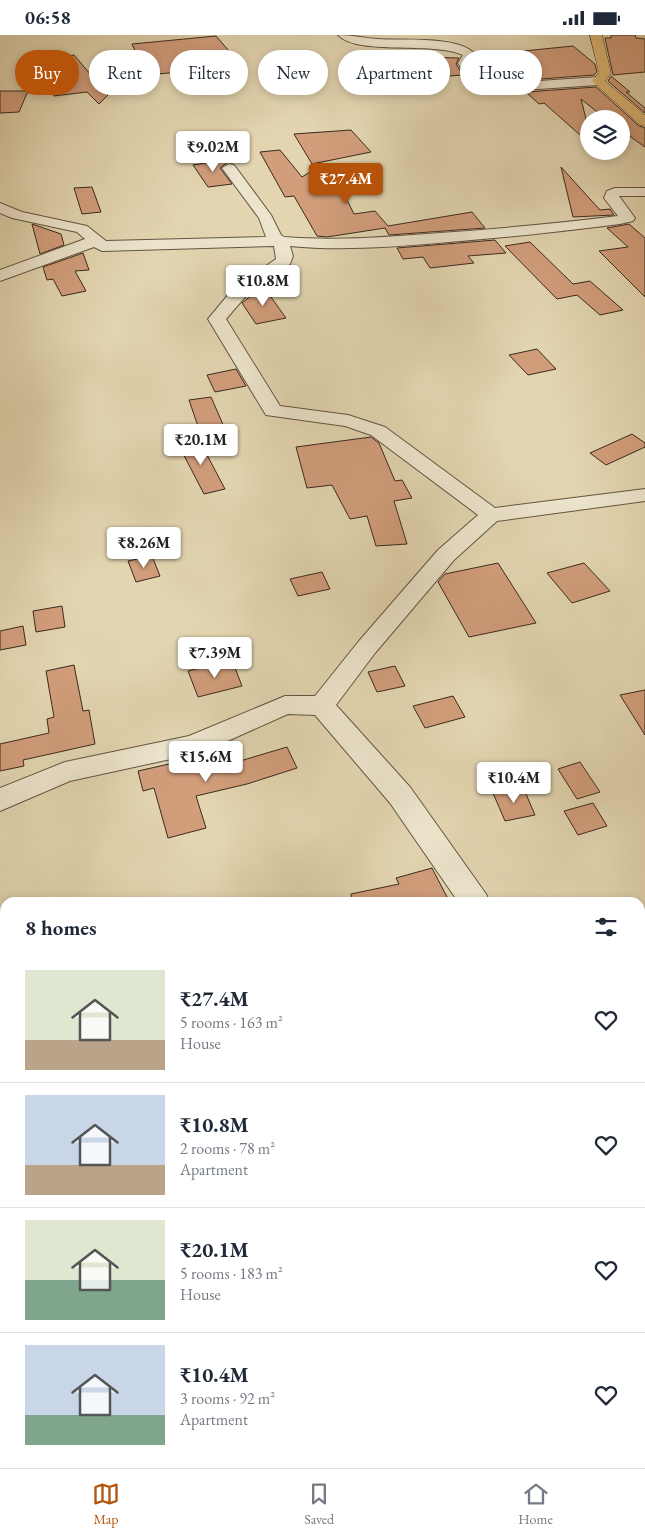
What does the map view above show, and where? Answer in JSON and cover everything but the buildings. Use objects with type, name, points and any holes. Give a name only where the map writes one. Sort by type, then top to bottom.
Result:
[{"type":"main road","points":[[596,35],[606,73],[598,81],[645,122]]},
{"type":"street","points":[[344,35],[363,41],[452,45],[469,54],[464,63],[468,70],[496,76],[501,79],[504,86],[508,87],[533,87],[558,83],[598,81]]},
{"type":"street","points":[[229,168],[266,218],[274,237],[280,241],[286,256],[284,261],[239,293],[217,319],[273,411],[348,421],[378,431],[491,515]]},
{"type":"street","points":[[640,228],[628,218],[611,198],[615,192],[645,192]]},
{"type":"street","points":[[0,207],[17,215],[82,229],[102,246],[280,241],[316,244],[410,240],[526,231],[628,218]]},
{"type":"street","points":[[0,276],[95,241]]},
{"type":"street","points":[[322,706],[367,647],[446,555],[491,515],[645,495]]},
{"type":"street","points":[[0,800],[65,772],[194,745],[285,705],[322,706],[400,795],[472,897]]}]
